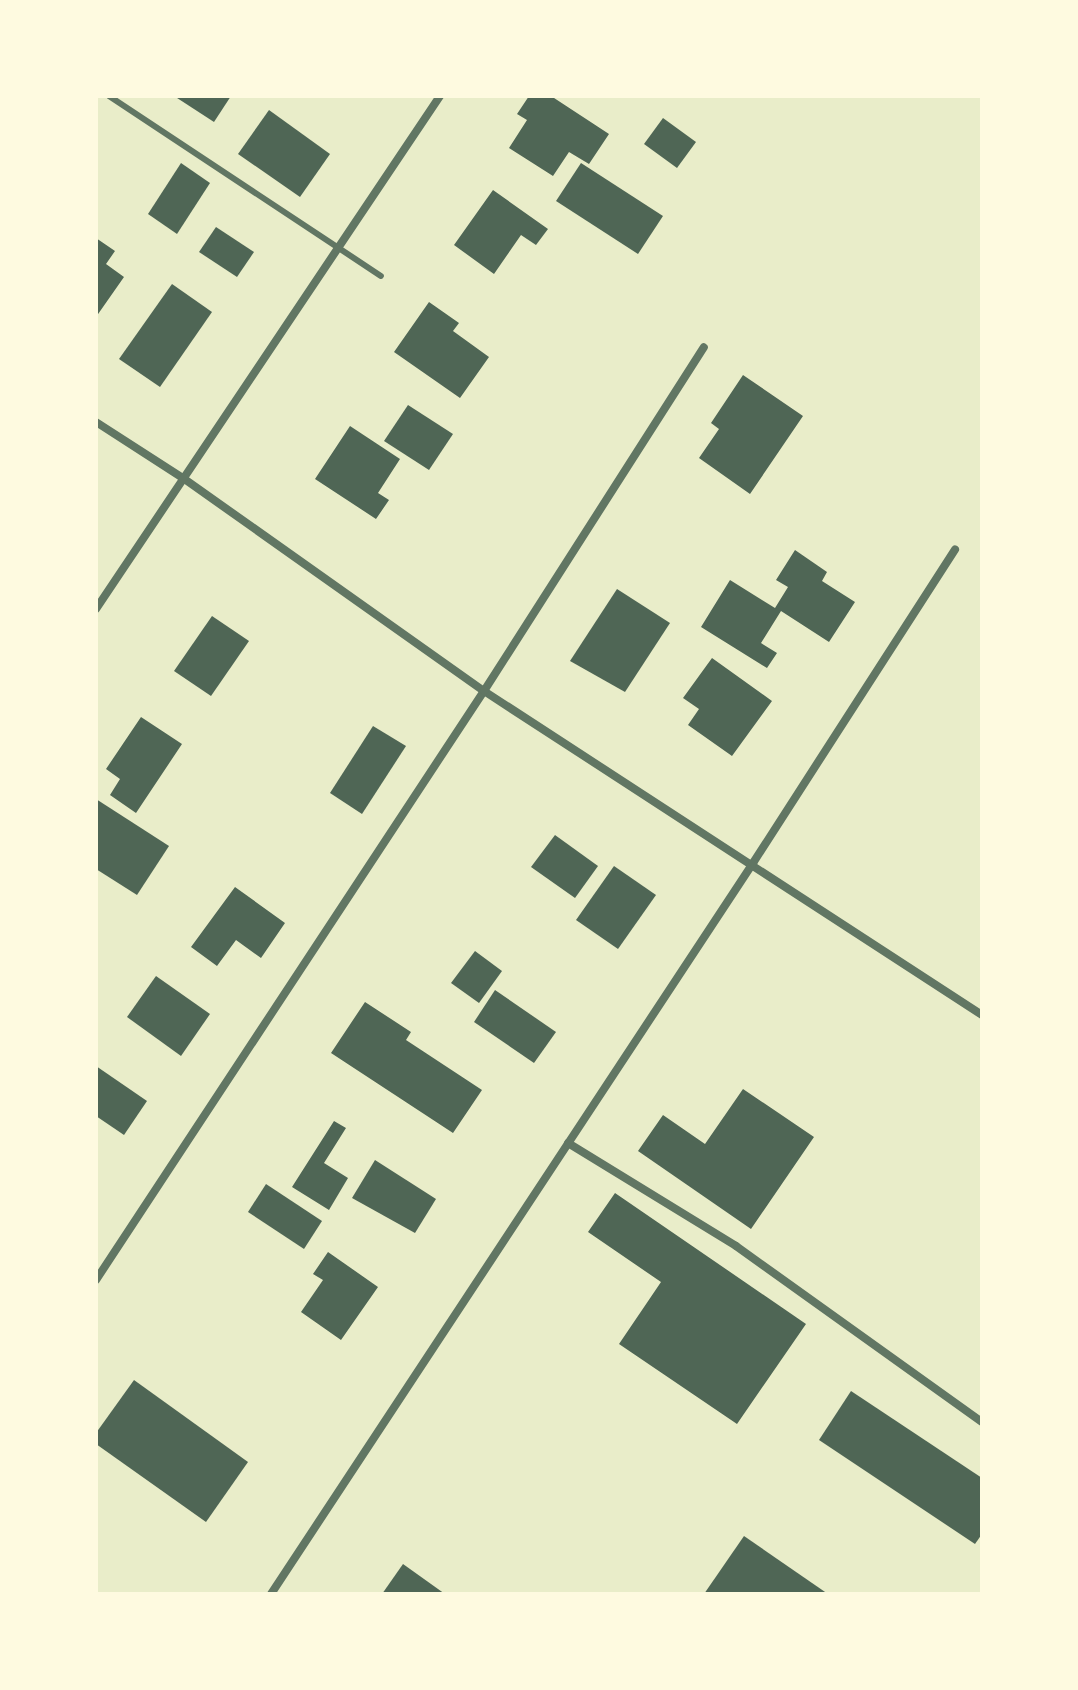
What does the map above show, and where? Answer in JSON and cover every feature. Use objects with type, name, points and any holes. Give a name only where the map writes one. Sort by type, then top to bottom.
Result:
[{"type":"street","points":[[96,609],[440,96]]},
{"type":"street","points":[[96,1280],[484,691],[704,347]]},
{"type":"street","points":[[96,422],[183,478],[484,691],[753,863],[982,1015]]},
{"type":"street","points":[[271,1594],[753,863],[955,549]]},
{"type":"street","points":[[568,1143],[736,1246],[982,1422]]},
{"type":"lane","points":[[109,96],[381,276]]},
{"type":"building","points":[[174,96],[231,96],[214,122]]},
{"type":"building","points":[[529,96],[551,96],[609,134],[589,164],[569,152],[553,176],[509,148],[527,120],[517,114]]},
{"type":"building","points":[[269,110],[330,154],[300,197],[238,154]]},
{"type":"building","points":[[663,118],[696,142],[677,168],[644,144]]},
{"type":"building","points":[[181,163],[210,183],[177,234],[148,214]]},
{"type":"building","points":[[581,163],[663,216],[638,254],[556,201]]},
{"type":"building","points":[[493,190],[548,229],[536,245],[521,235],[494,274],[454,245]]},
{"type":"building","points":[[216,227],[254,252],[237,277],[199,252]]},
{"type":"building","points":[[96,238],[115,251],[106,264],[124,277],[96,317]]},
{"type":"building","points":[[172,284],[212,312],[160,387],[119,359]]},
{"type":"building","points":[[429,302],[459,323],[453,331],[489,357],[460,398],[394,352]]},
{"type":"building","points":[[743,375],[803,416],[750,494],[699,458],[719,429],[711,423]]},
{"type":"building","points":[[408,405],[453,434],[429,470],[384,441]]},
{"type":"building","points":[[350,426],[400,459],[378,493],[389,500],[376,519],[315,479]]},
{"type":"building","points":[[795,550],[827,572],[822,581],[855,602],[829,642],[781,611],[761,643],[777,653],[767,668],[701,627],[730,580],[775,608],[788,587],[776,580]]},
{"type":"building","points":[[617,589],[670,623],[625,692],[570,661]]},
{"type":"building","points":[[212,616],[249,641],[211,696],[174,671]]},
{"type":"building","points":[[712,658],[772,701],[732,756],[688,725],[699,709],[683,698]]},
{"type":"building","points":[[141,717],[182,744],[136,813],[110,795],[120,779],[106,769]]},
{"type":"building","points":[[373,726],[406,746],[362,814],[330,793]]},
{"type":"building","points":[[96,799],[169,846],[137,895],[96,869]]},
{"type":"building","points":[[555,835],[598,866],[575,898],[531,867]]},
{"type":"building","points":[[614,866],[656,895],[618,949],[576,920]]},
{"type":"building","points":[[235,887],[285,923],[261,958],[236,940],[217,966],[191,947]]},
{"type":"building","points":[[475,951],[502,971],[479,1003],[451,983]]},
{"type":"building","points":[[156,976],[210,1014],[181,1056],[127,1017]]},
{"type":"building","points":[[495,990],[556,1032],[534,1063],[474,1022]]},
{"type":"building","points":[[365,1002],[411,1032],[406,1040],[482,1090],[453,1133],[331,1053]]},
{"type":"building","points":[[96,1066],[147,1101],[124,1135],[96,1116]]},
{"type":"building","points":[[743,1089],[814,1137],[751,1229],[638,1151],[663,1115],[705,1144]]},
{"type":"building","points":[[334,1121],[346,1128],[324,1163],[348,1178],[329,1210],[292,1187]]},
{"type":"building","points":[[375,1160],[436,1199],[415,1233],[352,1198]]},
{"type":"building","points":[[266,1184],[322,1221],[304,1249],[248,1212]]},
{"type":"building","points":[[615,1193],[806,1324],[737,1424],[619,1344],[661,1282],[588,1232]]},
{"type":"building","points":[[328,1252],[378,1287],[341,1340],[301,1312],[323,1280],[313,1274]]},
{"type":"building","points":[[134,1380],[248,1462],[206,1522],[96,1444],[96,1433]]},
{"type":"building","points":[[851,1391],[982,1478],[982,1534],[975,1544],[819,1440]]},
{"type":"building","points":[[744,1536],[828,1594],[704,1594]]},
{"type":"building","points":[[403,1564],[445,1594],[382,1594]]}]
